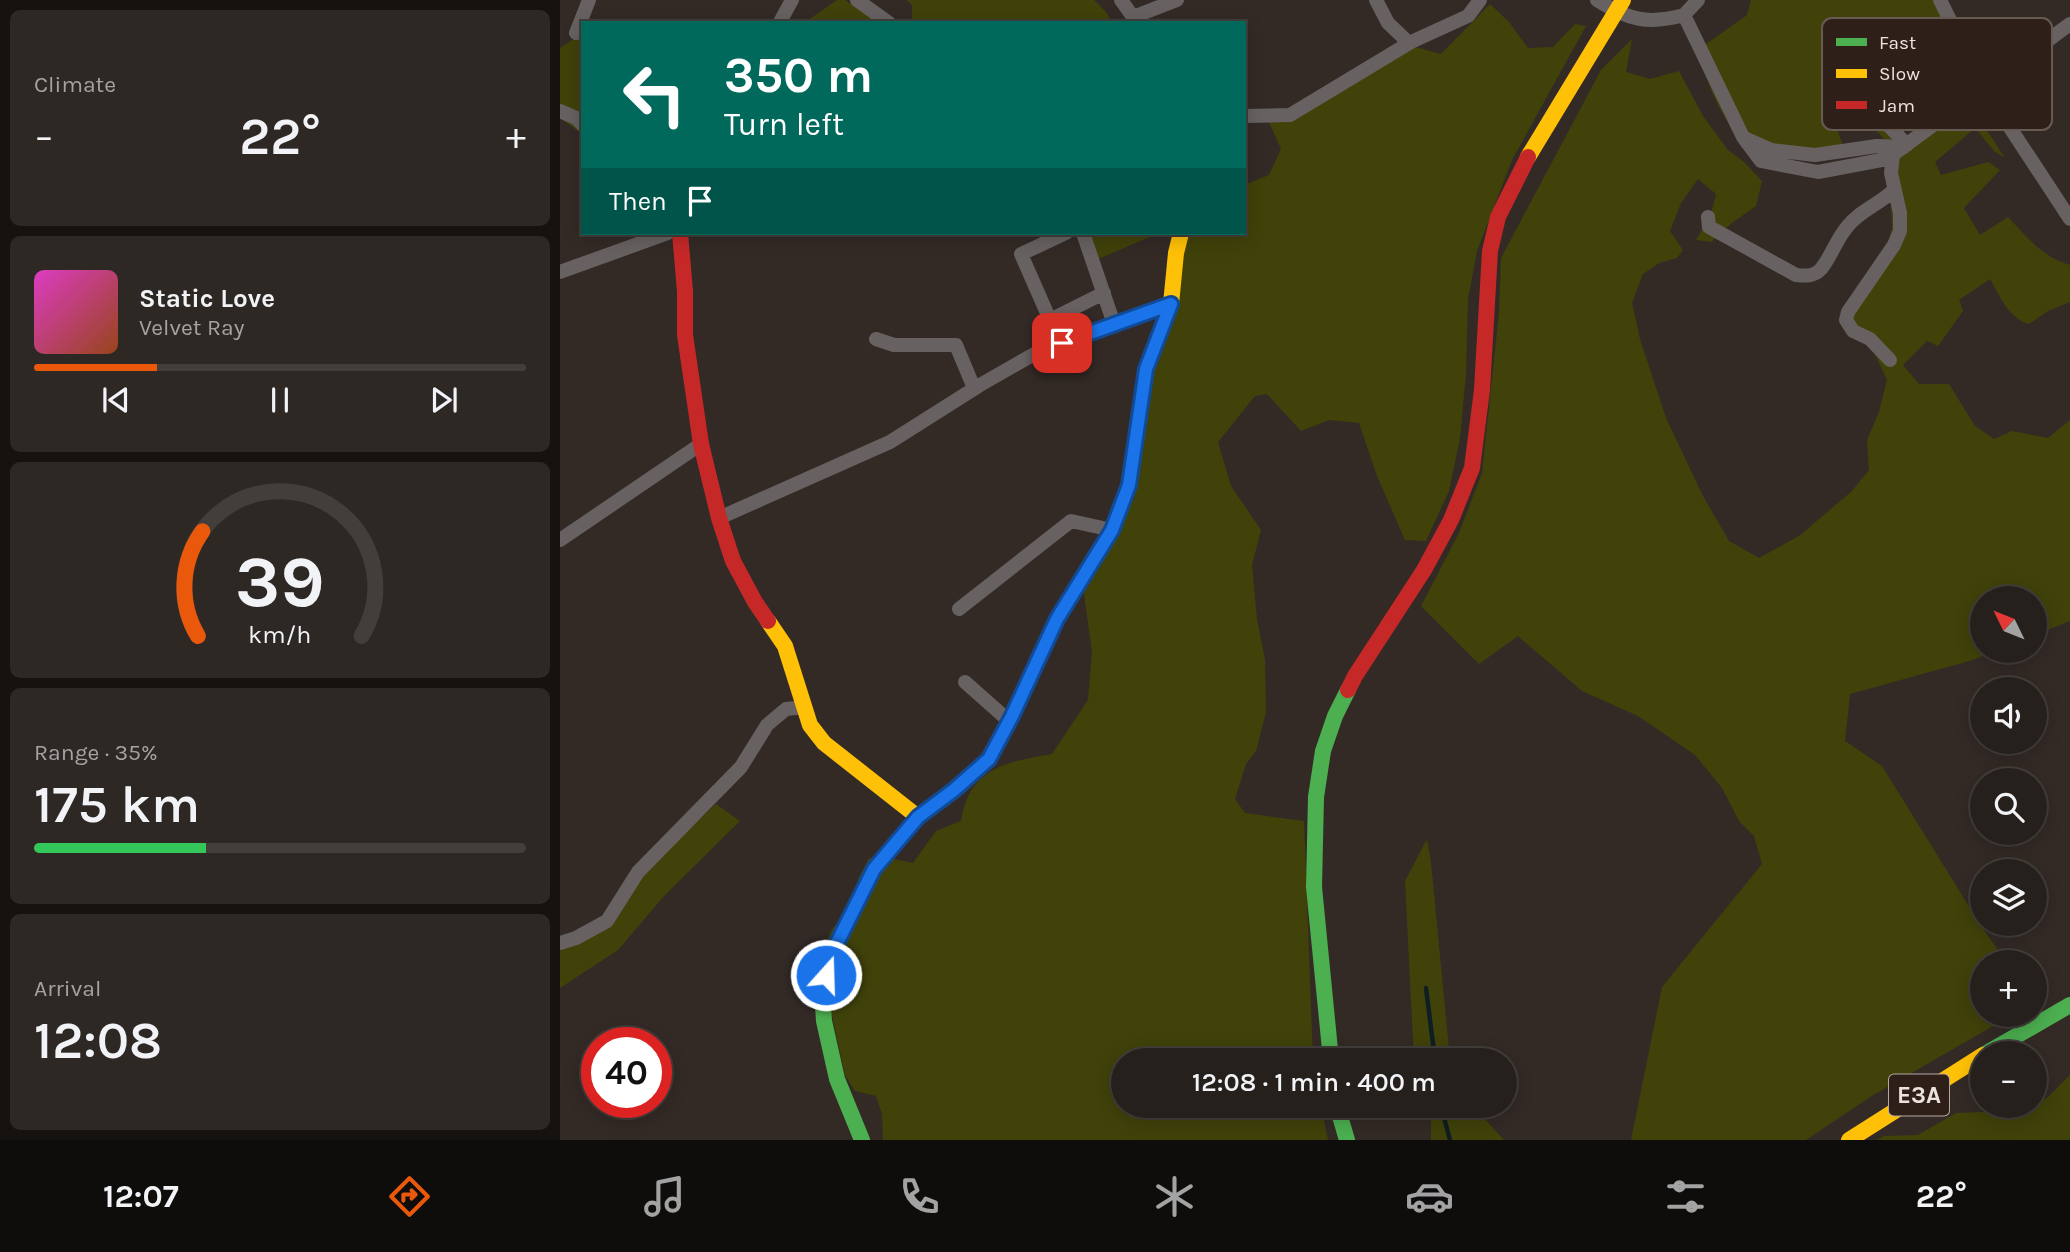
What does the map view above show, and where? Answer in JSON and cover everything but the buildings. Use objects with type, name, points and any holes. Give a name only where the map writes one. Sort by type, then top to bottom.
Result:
[{"type":"main road","points":[[1330,1048],[1314,887],[1316,796],[1323,751],[1335,716],[1355,676],[1424,570],[1451,520],[1472,468],[1482,390],[1490,251],[1498,217],[1610,3]]},
{"type":"main road","points":[[680,235],[685,291],[685,335],[701,444],[719,518],[733,561],[755,601],[785,646],[810,725],[824,743],[918,817]]},
{"type":"main road","points":[[862,1140],[837,1079],[824,1021],[822,990],[829,959],[874,869],[918,817],[989,759],[1057,619],[1112,530],[1129,485],[1146,369],[1171,304],[1180,235]]},
{"type":"main road","name":"E3A","points":[[2007,1041],[2070,1005]]},
{"type":"main road","name":"E3A","points":[[1851,1138],[1970,1063]]},
{"type":"main road","points":[[1341,1118],[1347,1140]]},
{"type":"street","points":[[576,33],[589,0]]},
{"type":"street","points":[[781,20],[792,0]]},
{"type":"street","points":[[856,0],[886,21]]},
{"type":"street","points":[[1121,0],[1133,20],[1177,0]]},
{"type":"street","points":[[1376,0],[1388,23],[1409,43]]},
{"type":"street","points":[[1246,116],[1290,114],[1409,43],[1468,16],[1480,0]]},
{"type":"street","points":[[1610,3],[1653,22],[1684,15],[1698,0]]},
{"type":"street","points":[[1940,0],[1949,18]]},
{"type":"street","points":[[1684,15],[1743,137],[1761,161],[1818,172],[1887,159],[1927,130]]},
{"type":"street","points":[[2052,37],[2070,24]]},
{"type":"street","points":[[560,111],[581,123]]},
{"type":"street","points":[[1890,360],[1870,339],[1853,331],[1846,320],[1848,312],[1894,246],[1900,230],[1900,213],[1891,173],[1901,149],[1892,130]]},
{"type":"street","points":[[2012,130],[2070,219]]},
{"type":"street","points":[[1708,217],[1709,227],[1796,275],[1808,277],[1820,270],[1847,226],[1894,190]]},
{"type":"street","points":[[560,272],[662,235]]},
{"type":"street","points":[[1062,235],[1021,254],[1051,320],[1104,293]]},
{"type":"street","points":[[1084,235],[1114,324]]},
{"type":"street","points":[[719,518],[890,442],[974,388],[1036,353],[1171,304]]},
{"type":"street","points":[[876,340],[894,345],[956,345],[974,388]]},
{"type":"street","points":[[560,540],[701,444]]},
{"type":"street","points":[[959,609],[1071,521],[1112,530]]},
{"type":"street","points":[[965,682],[1009,721]]},
{"type":"street","points":[[560,943],[576,938],[607,921],[638,872],[741,767],[766,725],[786,709],[805,708]]},
{"type":"shaded area","points":[[837,0],[845,0],[876,21],[807,21]]},
{"type":"shaded area","points":[[907,0],[1094,0],[1111,21],[912,21],[912,5]]},
{"type":"shaded area","points":[[1751,0],[1939,0],[1944,18],[1822,18],[1822,130],[1837,130],[1843,146],[1823,151],[1747,147],[1716,102],[1698,50],[1747,15]]},
{"type":"shaded area","points":[[1490,4],[1509,22],[1528,48],[1553,47],[1575,24],[1586,26],[1512,160],[1477,251],[1468,299],[1466,374],[1460,438],[1449,491],[1426,541],[1405,540],[1377,476],[1359,423],[1329,420],[1301,431],[1267,394],[1255,396],[1218,442],[1231,486],[1261,530],[1252,565],[1257,619],[1265,660],[1266,712],[1256,751],[1246,764],[1235,799],[1245,813],[1304,821],[1313,1048],[1111,1048],[1111,1118],[1323,1118],[1328,1140],[883,1140],[882,1114],[876,1096],[855,1091],[845,1075],[829,1002],[835,997],[835,973],[822,949],[832,929],[854,905],[858,879],[869,858],[884,857],[913,863],[936,831],[961,821],[965,803],[981,779],[1005,765],[1052,754],[1088,700],[1092,652],[1083,587],[1134,499],[1137,418],[1183,235],[1246,235],[1246,182],[1269,175],[1281,149],[1269,122],[1404,44],[1441,54]]},
{"type":"shaded area","points":[[581,34],[581,134],[560,118],[560,48]]},
{"type":"shaded area","points":[[1632,39],[1626,72],[1650,79],[1679,71],[1703,116],[1728,150],[1762,181],[1756,206],[1711,242],[1696,240],[1711,213],[1716,194],[1698,179],[1681,203],[1670,231],[1683,250],[1677,258],[1659,263],[1643,274],[1632,303],[1640,339],[1666,418],[1703,496],[1729,541],[1759,558],[1799,536],[1851,492],[1869,470],[1867,440],[1879,412],[1887,380],[1872,348],[1848,322],[1881,271],[1892,228],[1890,186],[1899,152],[1930,130],[1973,130],[1935,162],[1941,175],[1988,162],[2000,170],[1964,208],[1980,235],[2008,217],[2043,252],[2070,265],[2070,302],[2048,311],[2029,324],[2010,312],[1990,279],[1959,300],[1963,311],[1938,346],[1927,341],[1903,365],[1919,384],[1949,384],[1975,426],[1994,439],[2012,431],[2048,438],[2070,420],[2070,621],[2048,630],[2048,586],[1970,586],[1970,661],[1850,694],[1845,741],[1882,766],[1970,908],[1970,936],[1988,936],[1998,950],[1970,950],[1970,1027],[1991,1027],[1870,1097],[1806,1140],[1631,1140],[1662,987],[1762,864],[1754,836],[1739,821],[1722,788],[1695,755],[1638,716],[1582,691],[1518,636],[1479,664],[1421,606],[1459,533],[1482,473],[1499,312],[1501,258],[1601,70]]},
{"type":"shaded area","points":[[1876,130],[1906,130],[1887,142]]},
{"type":"shaded area","points":[[1977,130],[1987,130],[2005,158],[1995,152]]},
{"type":"shaded area","points":[[1083,235],[1154,235],[1091,262]]},
{"type":"shaded area","points":[[716,804],[740,821],[664,896],[618,950],[560,988],[560,951],[590,936],[651,864]]},
{"type":"shaded area","points":[[1427,839],[1449,1048],[1413,1048],[1405,881]]},
{"type":"shaded area","points":[[2070,1075],[2070,1140],[1876,1140],[1884,1136],[1918,1135],[1956,1113],[1970,1112],[1970,1118],[2047,1118],[2047,1098]]},
{"type":"shaded area","points":[[1484,1118],[1504,1140],[1431,1140],[1431,1120]]},
{"type":"waterway","points":[[1426,988],[1434,1048]]},
{"type":"waterway","points":[[1444,1118],[1450,1140]]},
{"type":"traffic: fast","points":[[1330,1048],[1314,887],[1316,797],[1323,751],[1335,716],[1348,690]]},
{"type":"traffic: fast","points":[[862,1140],[837,1079],[824,1021],[822,990],[829,959],[874,869],[918,817],[954,791],[987,761]]},
{"type":"traffic: fast","points":[[2008,1041],[2070,1005]]},
{"type":"traffic: fast","points":[[1341,1118],[1347,1140]]},
{"type":"traffic: slow","points":[[1528,157],[1623,0]]},
{"type":"traffic: slow","points":[[1124,498],[1129,485],[1146,369],[1171,304],[1180,235]]},
{"type":"traffic: slow","points":[[768,621],[785,646],[810,725],[824,743],[918,817]]},
{"type":"traffic: slow","points":[[1849,1140],[1970,1063]]},
{"type":"traffic: jam","points":[[1348,690],[1424,570],[1451,520],[1472,468],[1482,390],[1490,251],[1498,217],[1528,157]]},
{"type":"traffic: jam","points":[[680,235],[685,291],[685,335],[701,444],[719,518],[733,561],[768,621]]},
{"type":"traffic: jam","points":[[987,761],[1012,716],[1057,619],[1112,530],[1124,498]]},
{"type":"route","points":[[826,975],[829,959],[874,869],[918,817],[989,759],[1057,619],[1112,530],[1129,485],[1146,369],[1171,304],[1062,343]]}]
